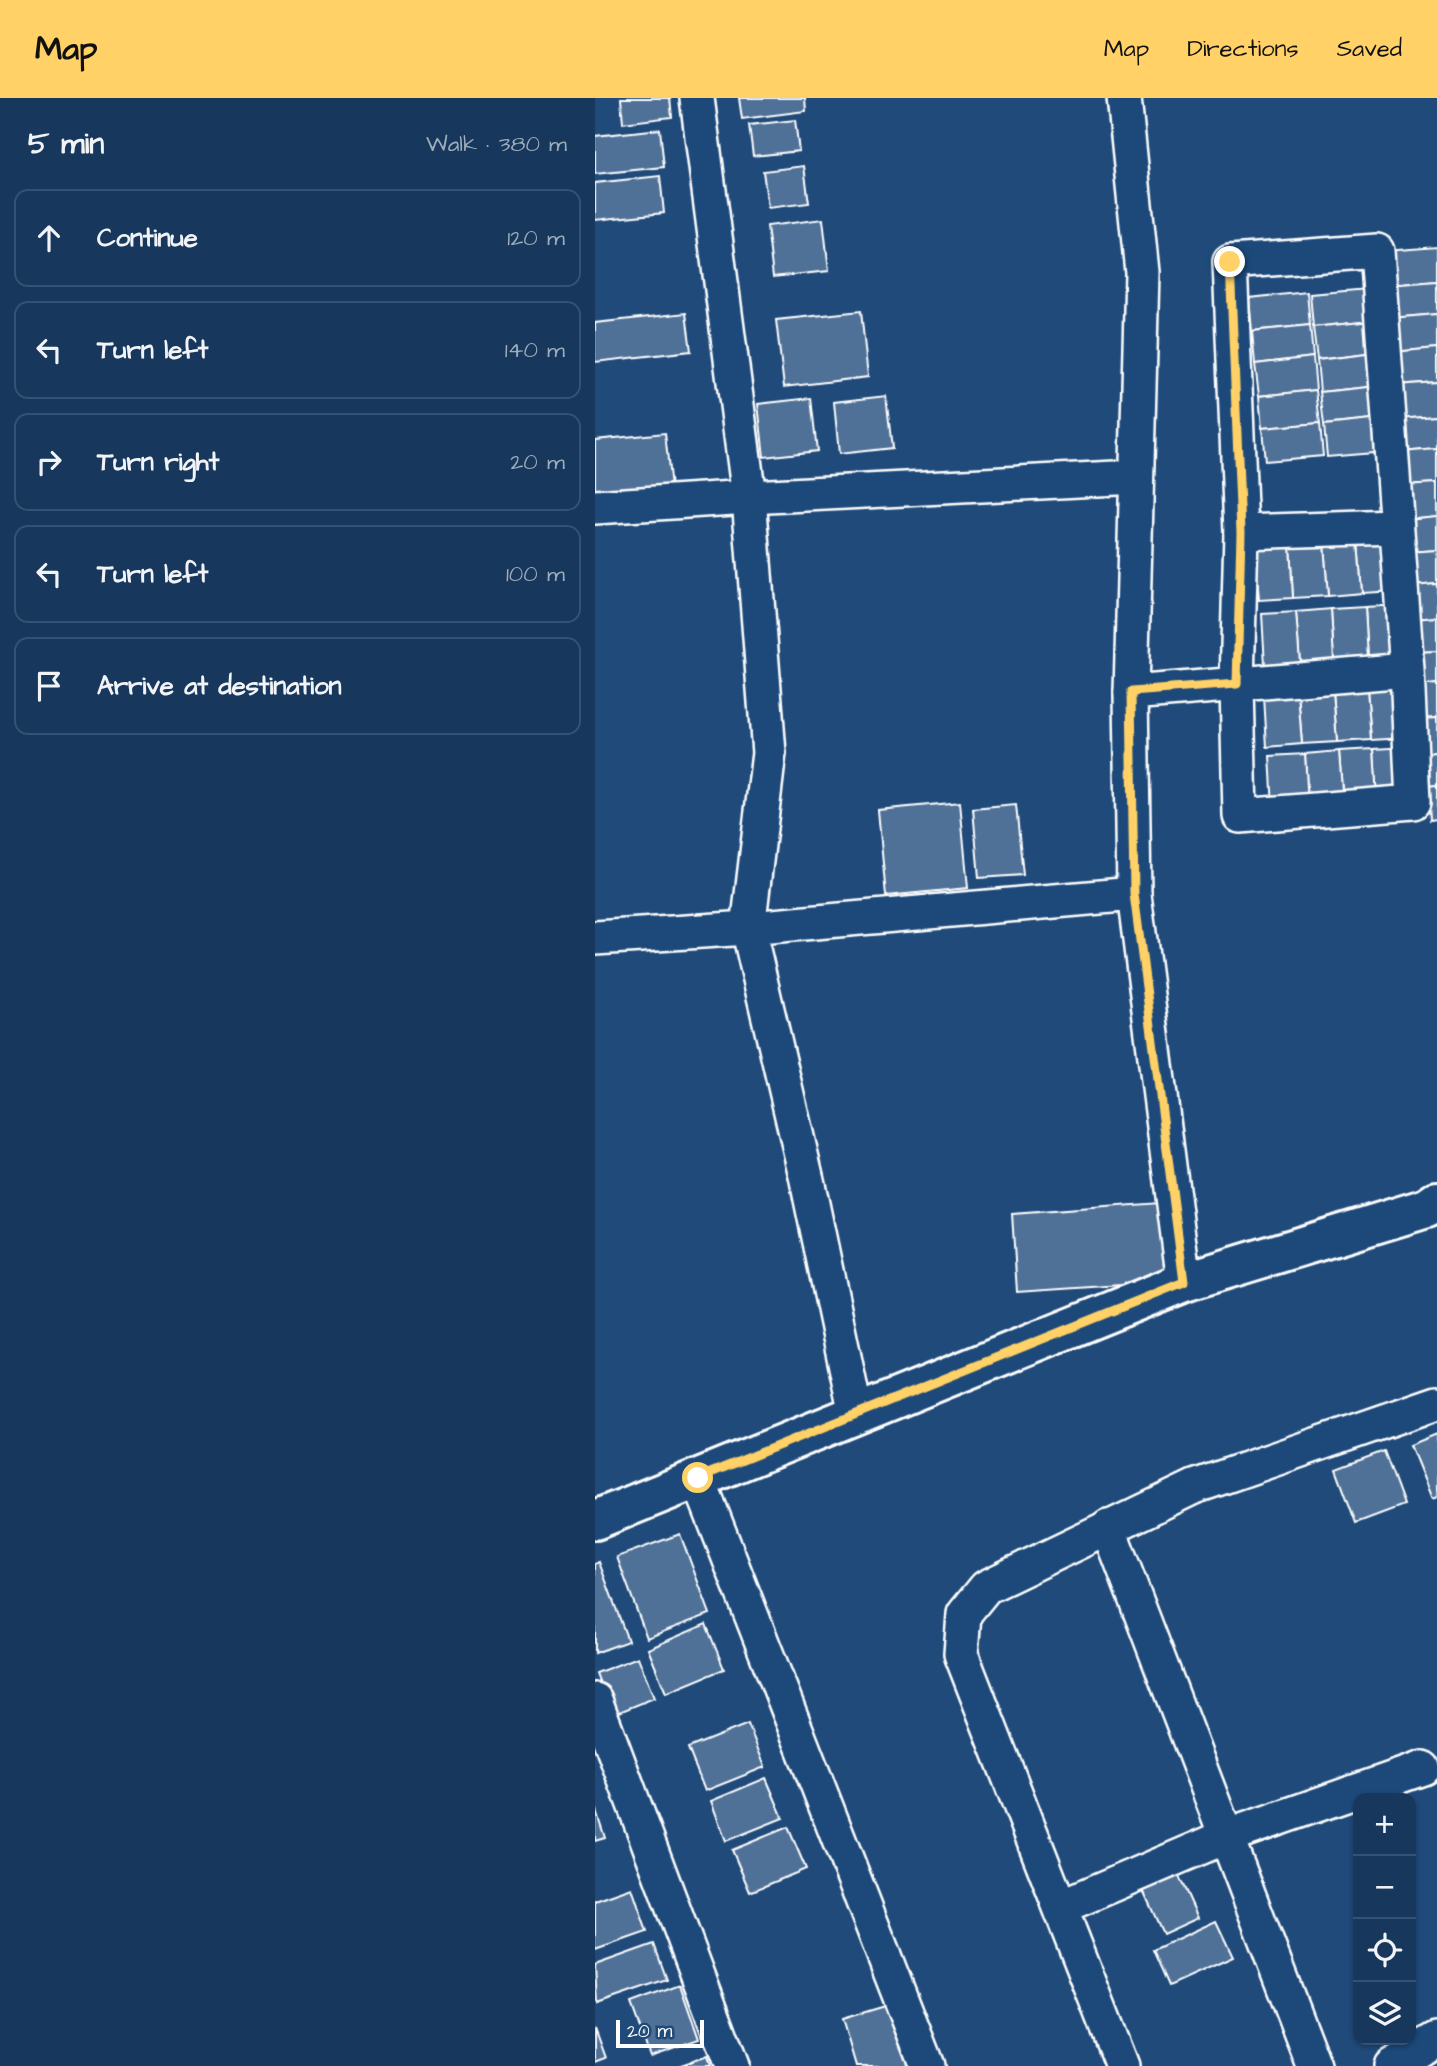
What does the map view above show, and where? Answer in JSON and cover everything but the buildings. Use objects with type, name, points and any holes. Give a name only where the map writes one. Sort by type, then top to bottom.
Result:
[{"type":"main road","points":[[595,1520],[1184,1282],[1434,1213]]},
{"type":"street","points":[[697,98],[749,496],[769,754],[748,928],[807,1180],[856,1414]]},
{"type":"street","points":[[1124,98],[1142,272],[1131,692],[1134,894],[1184,1282]]},
{"type":"street","points":[[1377,251],[1407,670],[1413,802],[1240,816],[1237,684],[1241,532],[1230,262],[1377,251]]},
{"type":"street","points":[[595,507],[749,496],[1136,477]]},
{"type":"street","points":[[1241,532],[1396,527]]},
{"type":"street","points":[[1131,692],[1407,670]]},
{"type":"street","points":[[595,938],[748,928],[1134,894]]},
{"type":"street","points":[[1122,2066],[961,1654],[964,1614],[986,1587],[1194,1487],[1437,1404]]},
{"type":"street","points":[[698,1478],[927,2066]]},
{"type":"street","points":[[1108,1527],[1314,2066]]},
{"type":"street","points":[[595,1700],[732,2066]]},
{"type":"street","points":[[1061,1907],[1225,1837],[1423,1768]]},
{"type":"street","points":[[1391,2066],[1437,2039]]},
{"type":"route","points":[[698,1478],[1184,1282],[1134,894],[1131,692],[1237,684],[1241,532],[1230,262]]}]
